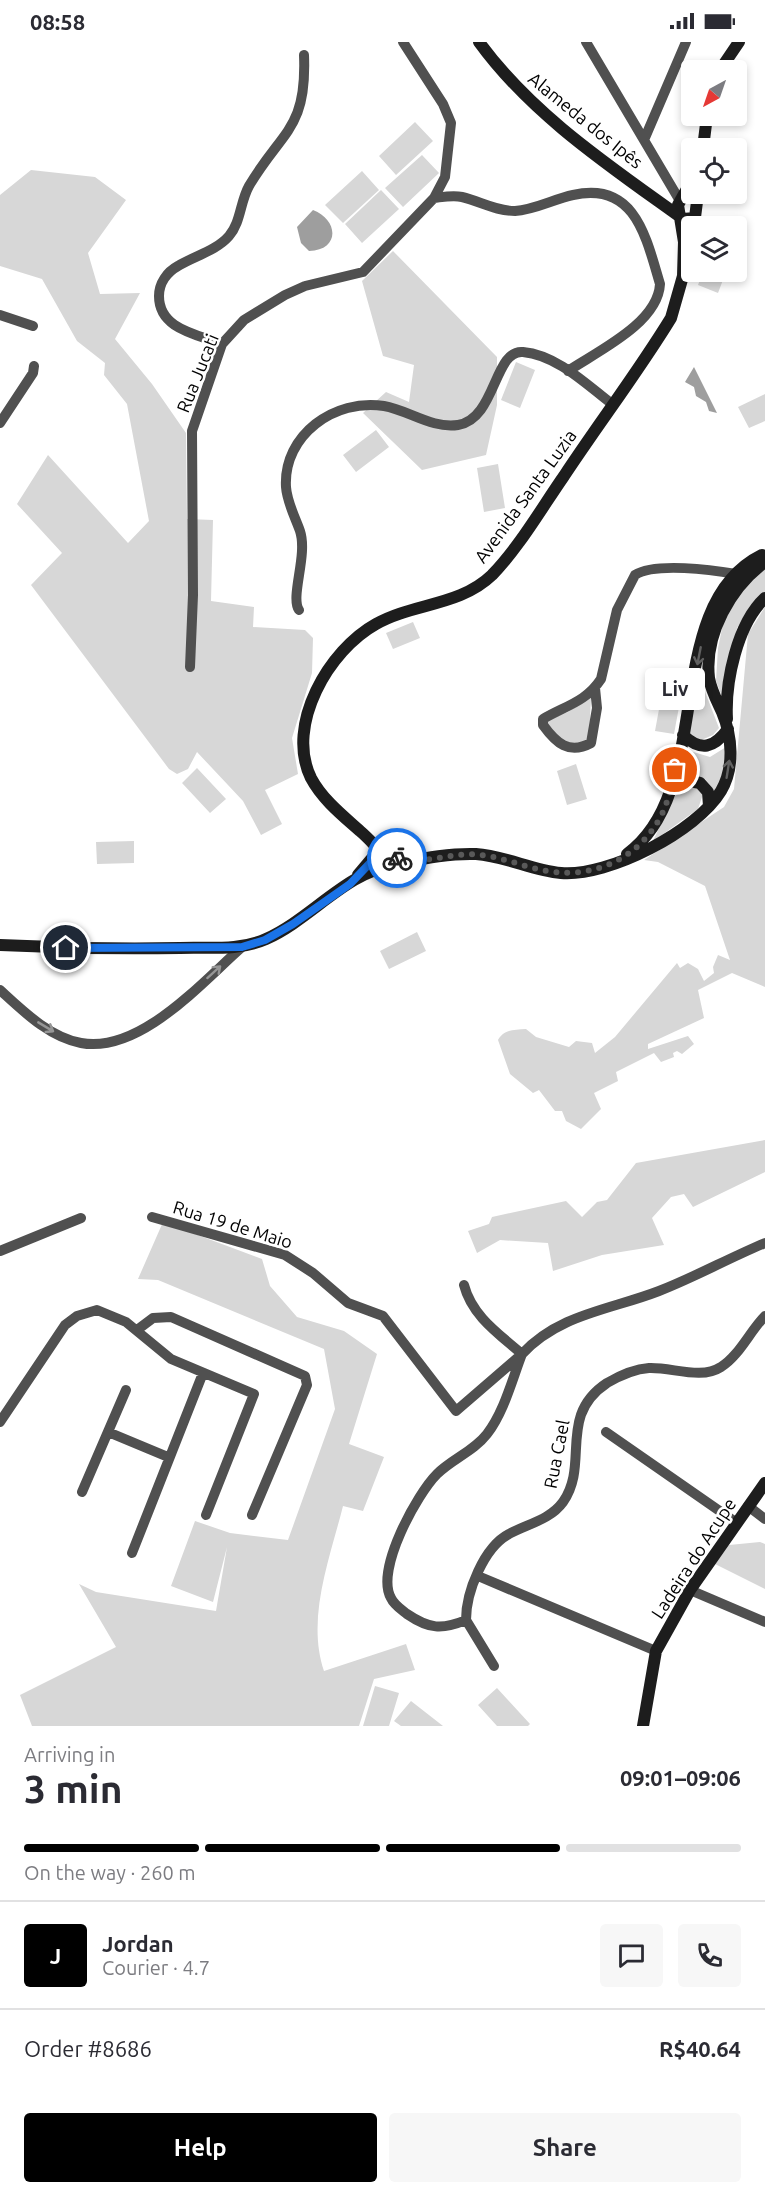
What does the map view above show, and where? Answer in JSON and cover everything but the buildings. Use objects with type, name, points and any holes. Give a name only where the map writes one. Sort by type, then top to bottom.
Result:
[{"type":"street","points":[[403,42],[448,115],[451,131],[445,177],[462,197]]},
{"type":"street","name":"Alameda dos Ipês","points":[[479,42],[506,76],[536,105],[680,216]]},
{"type":"street","points":[[586,42],[644,140],[681,183]]},
{"type":"street","points":[[644,140],[686,42]]},
{"type":"street","points":[[727,60],[740,42]]},
{"type":"street","points":[[222,344],[180,329],[165,319],[161,311],[159,289],[163,280],[176,267],[219,245],[233,231],[250,185],[296,119],[305,86],[304,56]]},
{"type":"street","name":"Rua Jucati","points":[[190,667],[194,596],[192,431],[222,344],[244,320],[285,295],[305,286],[363,272],[434,198],[445,177]]},
{"type":"street","points":[[434,198],[462,197],[490,208],[516,211],[591,192],[620,201],[634,214],[650,249],[660,284],[657,303],[627,331],[568,371]]},
{"type":"street","name":"Avenida Santa Luzia","points":[[681,222],[680,216],[686,204]]},
{"type":"street","name":"Avenida Santa Luzia","points":[[397,864],[321,794],[310,776],[303,750],[303,735],[317,691],[336,661],[361,633],[390,617],[453,598],[479,586],[491,575],[513,549],[671,318],[681,282]]},
{"type":"street","points":[[0,315],[33,326]]},
{"type":"street","points":[[299,610],[295,600],[304,545],[286,490],[286,478],[293,452],[311,429],[332,412],[374,405],[446,425],[468,422],[485,406],[505,362],[512,354],[520,351],[538,356],[568,371],[612,404]]},
{"type":"street","points":[[0,423],[33,373],[34,366]]},
{"type":"street","points":[[612,865],[646,837],[662,814],[683,735],[704,631],[737,582],[765,554]]},
{"type":"street","points":[[728,729],[709,676],[719,620],[737,582],[765,562]]},
{"type":"street","points":[[595,688],[597,708],[591,743],[582,748],[566,747],[551,736],[543,725],[543,719],[577,703],[595,688],[603,672],[617,610],[635,575],[648,569],[704,569],[737,582]]},
{"type":"street","points":[[0,945],[66,948],[242,947],[281,932],[350,884],[375,870],[397,864],[479,855],[564,873],[594,870],[645,852],[709,806],[722,789],[729,773],[728,699],[741,634],[750,614],[765,598]]},
{"type":"street","points":[[683,735],[694,745],[707,747],[716,743],[728,729]]},
{"type":"street","points":[[671,784],[685,780],[700,783],[708,792],[709,806]]},
{"type":"street","points":[[350,884],[380,849],[401,859],[419,860]]},
{"type":"street","points":[[0,990],[37,1022],[63,1036],[79,1043],[105,1044],[125,1038],[170,1012],[242,947]]},
{"type":"street","name":"Rua 19 de Maio","points":[[152,1217],[285,1255],[313,1273],[348,1303],[383,1316],[456,1411],[522,1354]]},
{"type":"street","points":[[0,1251],[81,1218]]},
{"type":"street","points":[[494,1666],[466,1620],[448,1627],[432,1628],[405,1613],[388,1592],[390,1568],[398,1537],[434,1477],[488,1433],[522,1354],[553,1328],[662,1290],[765,1243]]},
{"type":"street","points":[[464,1285],[468,1299],[476,1312],[522,1354]]},
{"type":"street","points":[[0,1422],[71,1319],[97,1310],[113,1314],[137,1330],[162,1354],[255,1394],[206,1515]]},
{"type":"street","name":"Rua Cael","points":[[466,1620],[466,1609],[478,1576],[489,1553],[500,1539],[543,1519],[564,1500],[572,1479],[575,1438],[581,1414],[590,1398],[619,1377],[639,1370],[662,1369],[697,1373],[715,1370],[728,1361],[765,1316]]},
{"type":"street","points":[[137,1330],[153,1318],[171,1317],[301,1372],[308,1380],[252,1515]]},
{"type":"street","points":[[132,1553],[203,1373]]},
{"type":"street","points":[[82,1492],[126,1390]]},
{"type":"street","points":[[108,1432],[168,1457]]},
{"type":"street","points":[[606,1432],[737,1522]]},
{"type":"street","name":"Ladeira do Acupe","points":[[643,1726],[656,1651],[690,1590],[765,1483]]},
{"type":"street","points":[[748,1506],[765,1519]]},
{"type":"street","points":[[478,1576],[656,1651]]},
{"type":"street","points":[[690,1590],[765,1623]]},
{"type":"shaded area","points":[[415,122],[433,141],[396,175],[379,156]]},
{"type":"shaded area","points":[[422,155],[439,173],[403,207],[385,188]]},
{"type":"shaded area","points":[[31,170],[95,177],[126,200],[88,253],[100,294],[140,293],[115,339],[152,384],[186,433],[187,519],[213,520],[211,601],[254,607],[253,627],[305,630],[313,638],[312,673],[292,738],[298,774],[265,790],[282,824],[261,835],[243,801],[197,752],[188,769],[177,774],[169,769],[31,585],[62,553],[17,504],[48,455],[128,543],[149,521],[127,404],[104,375],[105,363],[77,341],[42,279],[0,266],[0,195]]},
{"type":"shaded area","points":[[362,171],[379,190],[343,223],[325,205]]},
{"type":"shaded area","points":[[381,190],[399,209],[362,243],[345,224]]},
{"type":"shaded area","points":[[313,210],[328,220],[332,234],[326,246],[309,251],[301,243],[297,227]]},
{"type":"shaded area","points":[[393,251],[497,357],[497,405],[486,455],[422,470],[363,413],[386,392],[409,402],[414,365],[383,356],[362,281]]},
{"type":"shaded area","points":[[699,282],[722,282],[718,293],[698,285]]},
{"type":"shaded area","points":[[516,362],[535,370],[520,408],[501,400]]},
{"type":"shaded area","points":[[694,367],[717,413],[709,411],[706,402],[696,396],[694,387],[685,382]]},
{"type":"shaded area","points":[[765,394],[765,421],[749,428],[738,407]]},
{"type":"shaded area","points":[[376,430],[389,447],[356,472],[343,455]]},
{"type":"shaded area","points":[[498,464],[505,508],[484,512],[477,468]]},
{"type":"shaded area","points":[[765,569],[765,594],[747,611],[737,628],[725,705],[716,681],[718,648],[726,609],[751,579]]},
{"type":"shaded area","points":[[765,607],[765,987],[732,973],[698,990],[704,1018],[648,1044],[648,1049],[688,1036],[694,1044],[682,1054],[677,1051],[673,1053],[674,1057],[661,1062],[654,1053],[616,1072],[618,1081],[594,1093],[601,1109],[581,1129],[566,1121],[562,1111],[555,1111],[539,1090],[533,1093],[510,1074],[498,1040],[506,1032],[526,1029],[536,1037],[569,1047],[576,1041],[592,1043],[595,1053],[615,1037],[677,963],[680,968],[688,963],[698,969],[704,981],[714,973],[713,967],[718,955],[730,960],[705,886],[658,862],[644,860],[724,807],[734,789],[748,634]]},
{"type":"shaded area","points":[[413,622],[420,638],[393,649],[386,633]]},
{"type":"shaded area","points":[[699,676],[719,728],[713,735],[699,741],[689,733]]},
{"type":"shaded area","points":[[662,693],[681,696],[674,734],[655,731]]},
{"type":"shaded area","points":[[591,697],[589,741],[571,745],[557,736],[546,721],[568,712]]},
{"type":"shaded area","points":[[726,747],[728,754],[717,794],[705,779],[684,775],[690,751],[710,757]]},
{"type":"shaded area","points":[[576,764],[587,799],[567,805],[557,771]]},
{"type":"shaded area","points":[[197,768],[226,799],[210,813],[182,783]]},
{"type":"shaded area","points":[[689,785],[697,787],[703,794],[698,809],[652,842],[676,794]]},
{"type":"shaded area","points":[[134,841],[134,863],[97,864],[96,842]]},
{"type":"shaded area","points":[[417,932],[426,951],[389,969],[380,951]]},
{"type":"shaded area","points":[[765,1140],[765,1172],[693,1207],[684,1194],[671,1197],[652,1218],[664,1245],[602,1255],[553,1271],[548,1243],[500,1240],[477,1253],[468,1231],[489,1224],[492,1217],[566,1201],[582,1217],[597,1202],[607,1200],[636,1163]]},
{"type":"shaded area","points":[[163,1222],[262,1259],[270,1286],[297,1317],[344,1331],[377,1354],[349,1444],[384,1457],[363,1511],[343,1506],[322,1588],[318,1630],[319,1651],[324,1671],[406,1644],[415,1670],[374,1679],[359,1726],[32,1726],[20,1695],[116,1647],[79,1584],[96,1592],[216,1611],[227,1547],[213,1602],[171,1586],[195,1521],[230,1533],[288,1540],[335,1409],[324,1349],[158,1280],[138,1279]]},
{"type":"shaded area","points":[[760,1542],[765,1544],[765,1589],[715,1564],[729,1545]]},
{"type":"shaded area","points":[[375,1686],[399,1693],[389,1726],[363,1726]]},
{"type":"shaded area","points":[[497,1688],[530,1724],[528,1726],[497,1726],[478,1705]]},
{"type":"shaded area","points":[[411,1701],[443,1726],[401,1726],[394,1721]]},
{"type":"way so far","points":[[397,858],[419,860],[451,855],[479,855],[564,873],[579,873],[612,865],[638,846],[655,826],[666,804],[675,770]]},
{"type":"place","name":"Liv","points":[[675,770]]},
{"type":"route","points":[[66,948],[242,947],[281,932],[350,884],[380,849],[397,858]]}]
